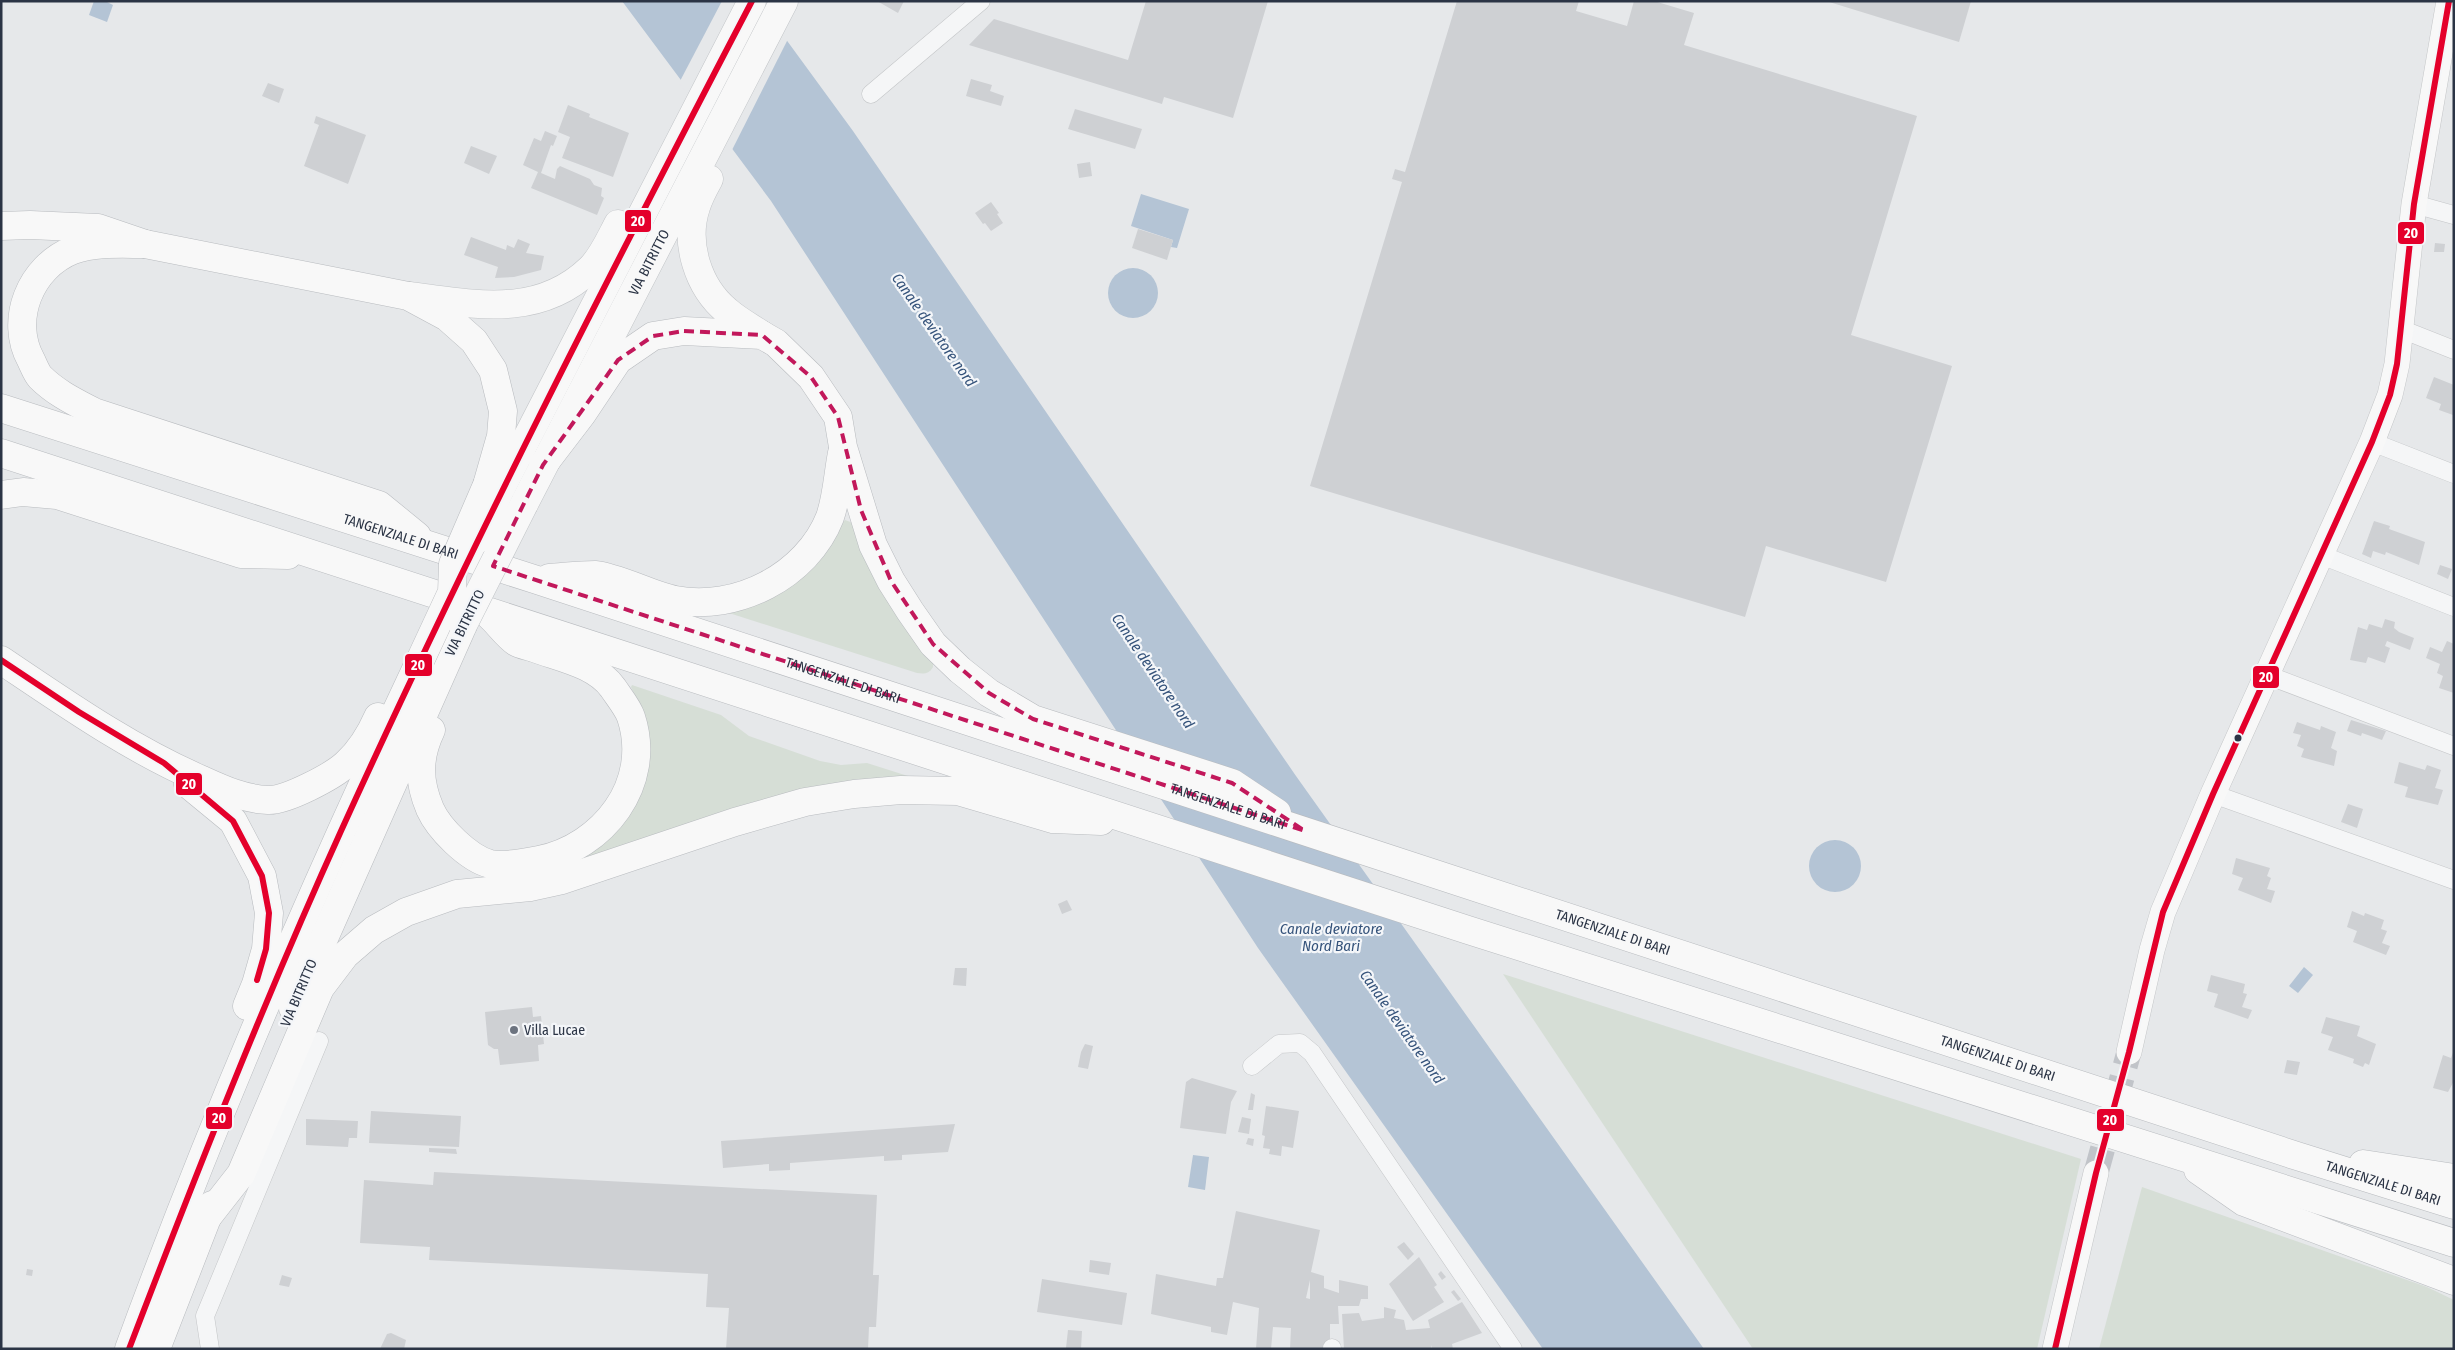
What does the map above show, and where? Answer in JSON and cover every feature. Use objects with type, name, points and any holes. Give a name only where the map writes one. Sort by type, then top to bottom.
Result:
[{"type":"main road","points":[[1,226],[30,225],[98,228],[145,244],[408,296],[479,304],[521,305],[547,297],[565,288],[591,269],[609,242],[735,1]]},
{"type":"main road","name":"VIA BITRITTO","points":[[462,618],[452,592],[453,564],[602,294],[752,1]]},
{"type":"main road","name":"VIA BITRITTO","points":[[129,1349],[165,1251],[228,1093],[328,860],[430,667],[462,618],[524,504],[628,299],[784,1]]},
{"type":"main road","points":[[801,1],[710,176],[696,207],[691,236],[695,260],[706,288],[726,311],[776,343],[811,376],[838,417],[843,447],[873,545],[891,581],[933,644],[960,670],[989,693],[1034,719],[1119,759]]},
{"type":"main road","points":[[145,244],[104,244],[73,250],[46,268],[28,292],[21,320],[23,346],[39,376],[64,396],[94,412],[379,505],[428,545]]},
{"type":"main road","points":[[408,296],[447,317],[474,341],[493,370],[504,411],[494,488]]},
{"type":"main road","points":[[543,465],[582,414],[618,360],[653,336],[684,331],[762,335]]},
{"type":"main road","name":"TANGENZIALE DI BARI","points":[[1,408],[534,579],[1119,759],[1232,783],[1305,831],[2297,1156],[2454,1205]]},
{"type":"main road","points":[[534,579],[596,575],[676,600],[714,602],[745,595],[770,584],[785,573],[815,544],[830,516],[843,447]]},
{"type":"main road","points":[[1,453],[314,555],[462,618],[516,642],[592,669],[612,686],[630,716],[636,740],[633,772],[623,802],[606,825],[583,844],[558,856],[522,864],[490,864],[460,847],[436,822],[425,797],[419,771],[424,745],[455,678],[462,618]]},
{"type":"main road","points":[[1,495],[23,492],[57,495],[241,554],[314,555]]},
{"type":"main road","points":[[1,660],[79,712],[164,763],[235,795],[270,800],[303,791],[346,764],[373,729],[403,658],[462,618]]},
{"type":"main road","points":[[462,618],[1136,823],[2454,1243]]},
{"type":"main road","name":"VIA BITRITTO","points":[[156,1349],[205,1220],[430,667]]},
{"type":"main road","points":[[164,763],[233,821],[262,876],[269,913],[266,949],[256,984],[188,1146],[165,1251]]},
{"type":"main road","points":[[205,1220],[241,1174],[320,988],[345,955],[374,930],[406,912],[457,894],[530,887],[562,880],[735,822],[805,802],[854,794],[901,790],[958,791],[1053,819],[1136,823]]},
{"type":"main road","points":[[2176,1154],[2244,1202],[2454,1281]]},
{"type":"main road","points":[[2297,1156],[2415,1170],[2454,1178]]},
{"type":"main road","points":[[170,1349],[176,1326],[184,1273]]},
{"type":"street","points":[[871,94],[981,1]]},
{"type":"street","points":[[2128,1052],[2163,912],[2213,794],[2372,442],[2390,395],[2397,364],[2414,204],[2450,1]]},
{"type":"street","points":[[2414,204],[2454,215]]},
{"type":"street","points":[[2401,329],[2454,350]]},
{"type":"street","points":[[2372,442],[2454,474]]},
{"type":"street","points":[[2321,556],[2454,607]]},
{"type":"street","points":[[2266,676],[2454,746]]},
{"type":"street","points":[[2213,794],[2454,880]]},
{"type":"street","points":[[210,1349],[205,1316],[320,1041]]},
{"type":"street","points":[[1252,1066],[1279,1044],[1300,1043],[1312,1053],[1513,1349]]},
{"type":"street","points":[[2055,1349],[2096,1173]]},
{"type":"highlighted area","points":[[684,331],[762,335],[811,377],[838,417],[861,510],[891,581],[933,644],[989,693],[1033,719],[1232,783],[1305,831],[493,566],[543,465],[618,360],[653,336]]},
{"type":"shaded area","points":[[845,520],[853,523],[933,660],[933,667],[928,672],[917,673],[729,613]]},
{"type":"shaded area","points":[[632,685],[721,715],[749,736],[820,761],[841,765],[867,763],[911,777],[583,859],[599,845],[640,707],[631,687]]},
{"type":"shaded area","points":[[1503,974],[2081,1159],[2037,1349],[1753,1349]]},
{"type":"shaded area","points":[[2142,1187],[2427,1287],[2454,1300],[2454,1349],[2099,1349]]},
{"type":"water","points":[[94,1],[105,1],[113,5],[107,22],[89,15]]},
{"type":"water","name":"Canale deviatore Nord Bari","points":[[622,1],[758,1],[853,131],[1296,776],[1704,1349],[1543,1349],[1258,948],[771,201]]},
{"type":"water","points":[[1141,194],[1189,209],[1177,248],[1171,247],[1173,240],[1131,226]]},
{"type":"water","points":[[1133,268],[1142,270],[1153,279],[1158,293],[1156,302],[1147,313],[1133,318],[1124,316],[1113,307],[1108,293],[1110,284],[1119,273]]},
{"type":"water","points":[[1835,840],[1845,842],[1853,848],[1859,856],[1861,866],[1859,876],[1853,884],[1845,890],[1835,892],[1825,890],[1817,884],[1811,876],[1809,866],[1811,856],[1817,848],[1825,842]]},
{"type":"water","points":[[2304,967],[2313,975],[2298,993],[2289,986]]},
{"type":"water","points":[[1193,1155],[1209,1157],[1205,1190],[1188,1187]]},
{"type":"pier","points":[[722,1],[761,1],[788,39],[731,152],[679,83]]},
{"type":"building","points":[[877,1],[904,1],[898,13]]},
{"type":"building","points":[[1146,1],[1268,1],[1233,118],[1164,97],[1162,104],[969,45],[994,19],[1128,60]]},
{"type":"building","points":[[1457,1],[1579,1],[1576,11],[1627,26],[1634,1],[1654,1],[1694,13],[1684,45],[1917,116],[1851,335],[1952,366],[1886,582],[1766,546],[1745,617],[1310,486],[1402,182],[1392,179],[1395,169],[1405,172]]},
{"type":"building","points":[[1826,1],[1971,1],[1959,42]]},
{"type":"building","points":[[971,79],[992,85],[990,91],[1004,96],[1001,106],[966,96]]},
{"type":"building","points":[[268,83],[284,89],[279,103],[262,96]]},
{"type":"building","points":[[568,105],[590,114],[589,117],[629,133],[613,177],[562,158],[570,137],[558,132]]},
{"type":"building","points":[[1075,109],[1142,129],[1135,149],[1068,129]]},
{"type":"building","points":[[316,116],[366,135],[348,184],[304,166],[319,125],[314,123]]},
{"type":"building","points":[[545,131],[557,136],[553,146],[551,145],[541,173],[555,179],[557,169],[560,166],[590,179],[594,185],[602,188],[601,196],[604,198],[597,215],[531,188],[538,172],[523,165],[534,138],[541,141]]},
{"type":"building","points":[[471,146],[497,156],[489,174],[464,163]]},
{"type":"building","points":[[1090,162],[1092,176],[1079,178],[1077,164]]},
{"type":"building","points":[[991,202],[1003,223],[991,231],[975,213]]},
{"type":"building","points":[[1138,229],[1173,240],[1167,260],[1132,248]]},
{"type":"building","points":[[471,237],[506,250],[507,245],[514,248],[518,239],[530,244],[526,253],[544,256],[541,270],[514,277],[495,278],[498,267],[464,255]]},
{"type":"building","points":[[2435,243],[2445,244],[2444,252],[2434,252]]},
{"type":"building","points":[[2434,377],[2454,385],[2453,415],[2439,410],[2441,404],[2426,398]]},
{"type":"building","points":[[2374,521],[2390,526],[2389,529],[2425,542],[2419,565],[2386,552],[2385,555],[2373,551],[2371,558],[2362,554]]},
{"type":"building","points":[[2440,565],[2452,569],[2448,579],[2437,574]]},
{"type":"building","points":[[2385,619],[2395,622],[2394,628],[2399,632],[2414,638],[2410,650],[2387,641],[2385,646],[2390,648],[2385,663],[2368,657],[2366,663],[2350,660],[2358,627],[2367,630],[2369,624],[2382,628]]},
{"type":"building","points":[[2447,641],[2454,644],[2454,693],[2439,688],[2443,676],[2437,673],[2440,664],[2426,658],[2430,647],[2442,652]]},
{"type":"building","points":[[2351,720],[2386,731],[2382,740],[2362,733],[2361,736],[2347,731]]},
{"type":"building","points":[[2297,722],[2320,730],[2321,726],[2336,732],[2331,748],[2337,751],[2334,766],[2301,757],[2304,749],[2297,746],[2301,735],[2293,733]]},
{"type":"building","points":[[2399,762],[2425,770],[2427,765],[2441,770],[2435,788],[2443,790],[2438,805],[2405,797],[2408,787],[2394,783]]},
{"type":"building","points":[[2348,804],[2363,809],[2357,828],[2341,822]]},
{"type":"building","points":[[2236,858],[2270,868],[2267,876],[2271,878],[2267,889],[2275,891],[2271,903],[2238,890],[2243,878],[2232,874]]},
{"type":"building","points":[[1067,900],[1072,910],[1062,914],[1058,904]]},
{"type":"building","points":[[2352,911],[2364,916],[2365,913],[2384,920],[2381,929],[2387,931],[2382,943],[2390,946],[2386,955],[2353,942],[2357,931],[2347,927]]},
{"type":"building","points":[[955,968],[967,968],[966,986],[953,985]]},
{"type":"building","points":[[2211,975],[2245,984],[2243,993],[2247,994],[2242,1007],[2252,1010],[2248,1019],[2214,1007],[2218,994],[2207,991]]},
{"type":"building","name":"Villa Lucae","points":[[532,1007],[533,1017],[541,1016],[544,1044],[538,1045],[539,1061],[500,1065],[498,1049],[488,1045],[485,1012]]},
{"type":"building","points":[[2326,1017],[2360,1026],[2357,1036],[2376,1044],[2369,1065],[2365,1063],[2363,1067],[2353,1063],[2354,1059],[2328,1050],[2333,1037],[2321,1033]]},
{"type":"building","points":[[1085,1044],[1093,1046],[1088,1069],[1078,1067]]},
{"type":"building","points":[[2454,1050],[2454,1081],[2448,1092],[2433,1088],[2443,1055],[2451,1058]]},
{"type":"building","points":[[2287,1060],[2300,1062],[2297,1075],[2284,1073]]},
{"type":"building","points":[[1192,1078],[1237,1091],[1231,1102],[1226,1134],[1180,1128],[1186,1082]]},
{"type":"building","points":[[1251,1093],[1255,1095],[1253,1110],[1248,1110]]},
{"type":"building","points":[[1266,1106],[1299,1111],[1293,1148],[1282,1146],[1281,1156],[1269,1154],[1270,1149],[1263,1148],[1265,1136],[1262,1135]]},
{"type":"building","points":[[371,1111],[461,1116],[459,1147],[369,1143]]},
{"type":"building","points":[[1242,1117],[1251,1119],[1249,1134],[1238,1132]]},
{"type":"building","points":[[306,1119],[358,1121],[357,1138],[349,1138],[348,1147],[306,1145]]},
{"type":"building","points":[[955,1124],[948,1152],[902,1155],[902,1160],[884,1161],[884,1156],[790,1163],[790,1170],[769,1171],[769,1164],[723,1168],[721,1141]]},
{"type":"building","points":[[1248,1138],[1254,1139],[1253,1146],[1246,1144]]},
{"type":"building","points":[[429,1148],[456,1149],[457,1154],[429,1152]]},
{"type":"building","points":[[434,1172],[877,1195],[873,1275],[879,1275],[876,1327],[869,1327],[868,1349],[726,1349],[729,1308],[706,1307],[708,1274],[429,1260],[430,1247],[360,1243],[364,1180],[433,1185]]},
{"type":"building","points":[[1236,1211],[1320,1230],[1311,1272],[1324,1276],[1324,1288],[1339,1293],[1339,1280],[1368,1286],[1368,1299],[1361,1299],[1359,1306],[1338,1306],[1339,1324],[1330,1324],[1330,1349],[1290,1349],[1291,1328],[1273,1327],[1271,1349],[1256,1349],[1259,1308],[1233,1302],[1227,1335],[1211,1332],[1211,1327],[1151,1314],[1156,1274],[1216,1286],[1217,1278],[1223,1278]],"holes":[[[1310,1280],[1310,1299],[1306,1298]]]},
{"type":"building","points":[[1404,1242],[1414,1254],[1408,1260],[1397,1247]]},
{"type":"building","points":[[1419,1257],[1437,1285],[1434,1287],[1444,1302],[1413,1321],[1389,1284]]},
{"type":"building","points":[[1090,1260],[1111,1263],[1109,1275],[1089,1272]]},
{"type":"building","points":[[27,1269],[33,1270],[32,1276],[26,1275]]},
{"type":"building","points":[[1441,1271],[1446,1277],[1442,1280],[1438,1274]]},
{"type":"building","points":[[282,1275],[292,1278],[289,1287],[279,1285]]},
{"type":"building","points":[[1042,1279],[1127,1293],[1122,1325],[1037,1312]]},
{"type":"building","points":[[1454,1290],[1461,1299],[1458,1301],[1451,1292]]},
{"type":"building","points":[[1462,1302],[1482,1333],[1452,1344],[1453,1349],[1432,1349],[1431,1345],[1431,1349],[1344,1349],[1342,1314],[1359,1313],[1362,1321],[1384,1318],[1384,1307],[1396,1310],[1394,1318],[1404,1320],[1406,1330],[1430,1328],[1428,1320]]},
{"type":"building","points":[[1068,1330],[1082,1331],[1081,1349],[1066,1348]]},
{"type":"building","points":[[391,1333],[406,1340],[404,1349],[380,1349],[387,1334]]},
{"type":"tunnel","points":[[2096,1173],[2129,1052]]},
{"type":"transit line","name":"20","points":[[129,1349],[258,1023],[341,831],[439,621],[541,413],[752,1]]},
{"type":"transit line","name":"20","points":[[2055,1349],[2096,1173],[2129,1052],[2163,912],[2213,794],[2372,442],[2390,395],[2397,364],[2414,204],[2449,1]]},
{"type":"transit line","name":"20","points":[[1,660],[79,712],[164,763],[233,821],[262,876],[269,913],[266,949],[257,980]]},
{"type":"place","name":"Villa Lucae","points":[[514,1030]]},
{"type":"water label","name":"Canale deviatore nord","points":[[934,330]]},
{"type":"water label","name":"Canale deviatore nord","points":[[1153,671]]},
{"type":"water label","name":"Canale deviatore nord","points":[[1402,1027]]}]
